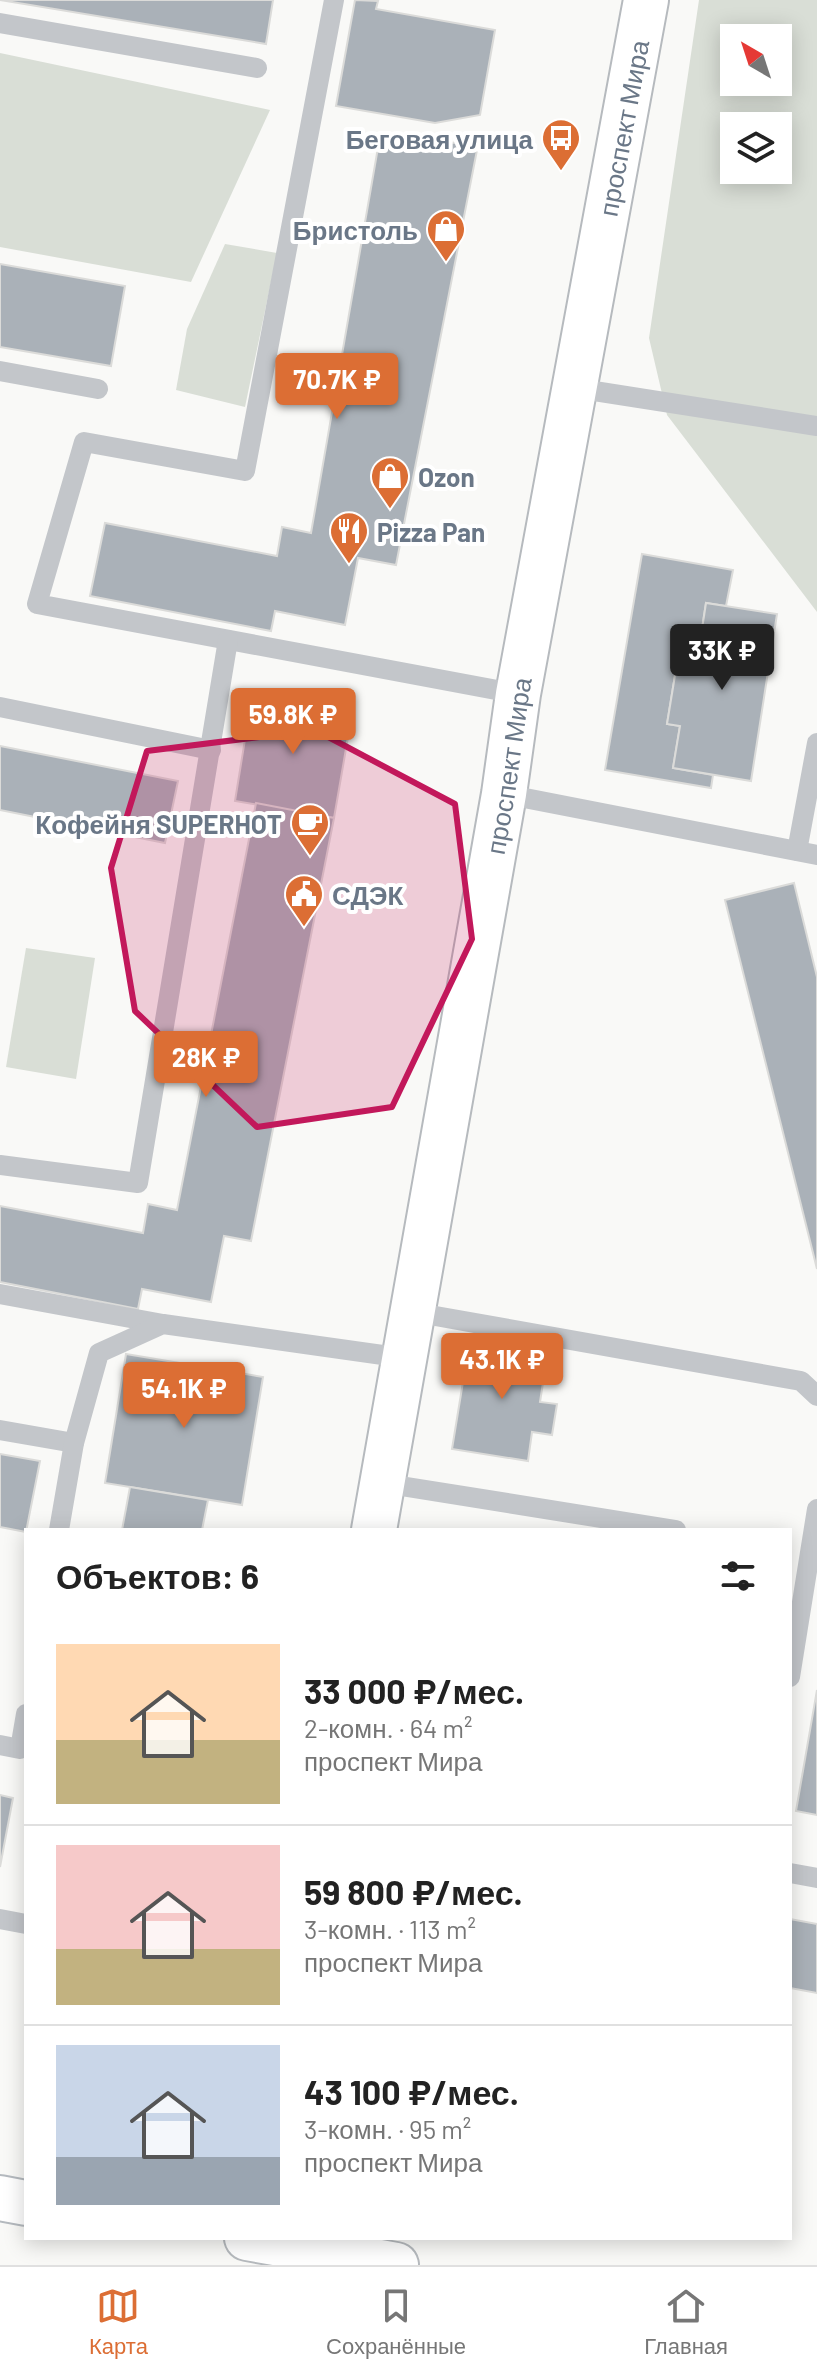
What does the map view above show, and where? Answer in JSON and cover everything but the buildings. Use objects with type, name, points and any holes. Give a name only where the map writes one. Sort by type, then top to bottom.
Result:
[{"type":"main road","name":"проспект Мира","points":[[374,1528],[504,794],[518,694],[646,0]]},
{"type":"main road","points":[[0,2198],[24,2203]]},
{"type":"main road","points":[[244,2245],[396,2265]]},
{"type":"lane","points":[[334,0],[245,471],[84,442],[37,604],[518,694]]},
{"type":"lane","points":[[0,23],[257,68]]},
{"type":"lane","points":[[0,371],[98,389]]},
{"type":"lane","points":[[575,388],[817,426]]},
{"type":"lane","points":[[0,1165],[138,1183],[228,640]]},
{"type":"lane","points":[[0,707],[211,750]]},
{"type":"lane","points":[[504,794],[807,853],[817,743]]},
{"type":"lane","points":[[0,1294],[163,1324],[404,1358]]},
{"type":"lane","points":[[413,1312],[801,1381],[817,1396]]},
{"type":"lane","points":[[59,1528],[74,1443],[99,1353],[163,1324]]},
{"type":"lane","points":[[0,1430],[74,1443]]},
{"type":"lane","points":[[382,1483],[663,1528]]},
{"type":"lane","points":[[792,1652],[800,1550],[817,1509]]},
{"type":"lane","points":[[0,1745],[20,1749],[24,1726]]},
{"type":"lane","points":[[792,1873],[817,1878]]},
{"type":"lane","points":[[0,1919],[24,1924]]},
{"type":"highlighted area","points":[[315,730],[455,804],[472,939],[392,1107],[257,1127],[135,1011],[111,868],[147,751]]},
{"type":"shaded area","points":[[699,0],[817,0],[817,612],[667,415],[649,338]]},
{"type":"shaded area","points":[[0,53],[270,110],[191,282],[0,247]]},
{"type":"shaded area","points":[[225,244],[277,253],[245,407],[176,390],[187,329]]},
{"type":"shaded area","points":[[26,948],[95,958],[76,1079],[6,1067]]},
{"type":"place","name":"Беговая улица","points":[[561,172]]},
{"type":"place","name":"Бристоль","points":[[446,263]]},
{"type":"place","name":"Ozon","points":[[390,510]]},
{"type":"place","name":"Pizza Pan","points":[[349,565]]},
{"type":"place","name":"Кофейня SUPERHOT","points":[[310,857]]},
{"type":"place","name":"СДЭК","points":[[304,928]]}]
